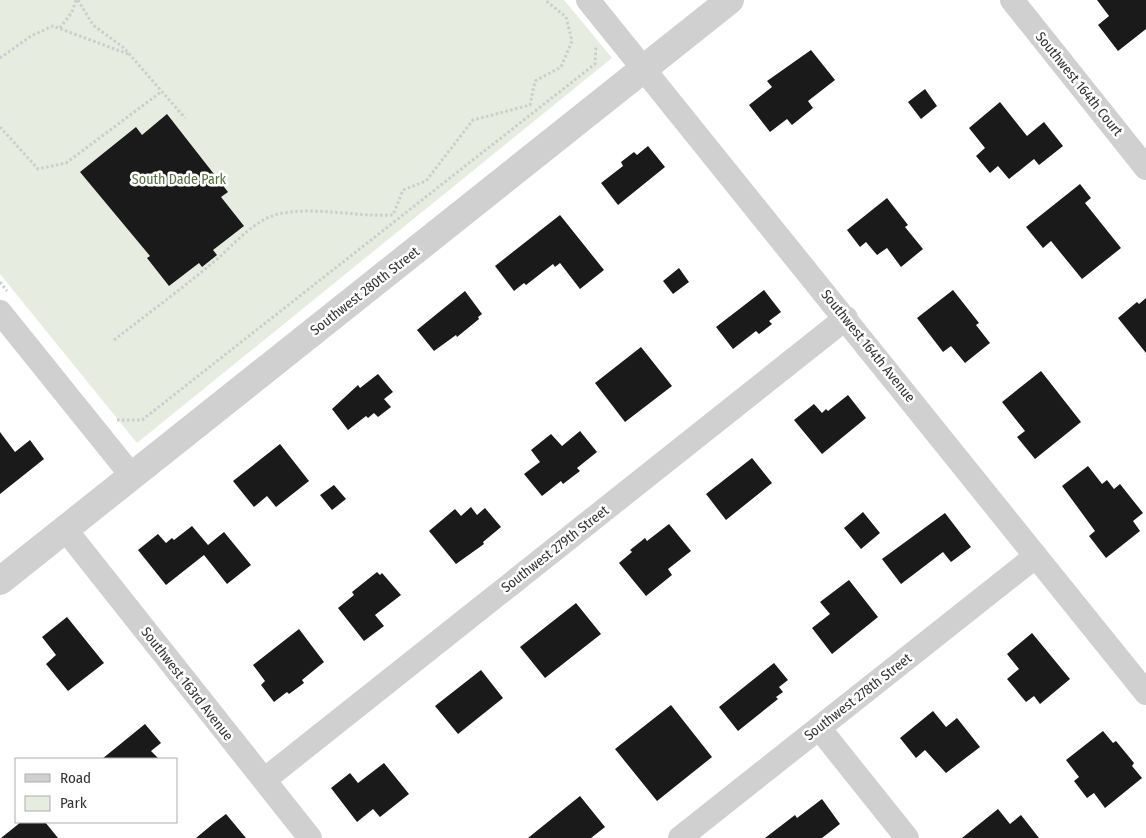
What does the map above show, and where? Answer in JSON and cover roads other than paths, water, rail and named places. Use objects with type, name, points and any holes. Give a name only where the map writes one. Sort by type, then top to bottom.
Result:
[{"type":"street","name":"Southwest 164th Avenue","points":[[588,0],[846,318],[1146,693]]},
{"type":"street","name":"Southwest 280th Street","points":[[0,581],[730,0]]},
{"type":"street","name":"Southwest 164th Court","points":[[1012,0],[1146,168]]},
{"type":"street","points":[[6,305],[132,476]]},
{"type":"street","name":"Southwest 279th Street","points":[[264,780],[846,318]]},
{"type":"street","name":"Southwest 163rd Avenue","points":[[65,529],[310,838]]},
{"type":"street","name":"Southwest 278th Street","points":[[680,838],[1036,556]]},
{"type":"street","points":[[819,728],[907,838]]},
{"type":"park label","name":"South Dade Park","points":[[179,179]]}]
